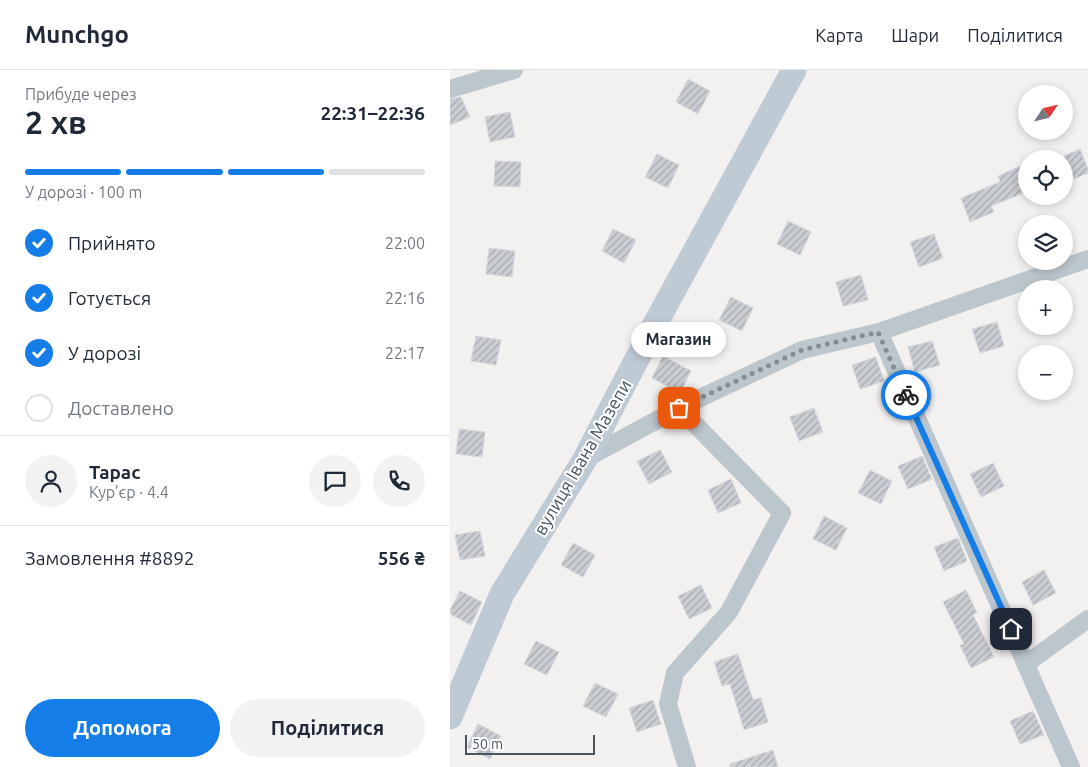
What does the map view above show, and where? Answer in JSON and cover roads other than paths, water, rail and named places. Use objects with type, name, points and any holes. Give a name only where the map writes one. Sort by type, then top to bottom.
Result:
[{"type":"street","points":[[450,89],[514,70]]},
{"type":"street","name":"вулиця Івана Мазепи","points":[[450,717],[502,594],[585,459],[653,328],[794,70]]},
{"type":"street","points":[[585,459],[679,408],[802,350],[878,332],[1088,259]]},
{"type":"street","points":[[878,332],[1071,767]]},
{"type":"street","points":[[679,408],[782,513],[729,612],[675,673],[668,704],[687,767]]},
{"type":"street","points":[[1026,664],[1088,619]]},
{"type":"place","name":"Магазин","points":[[679,408]]}]
